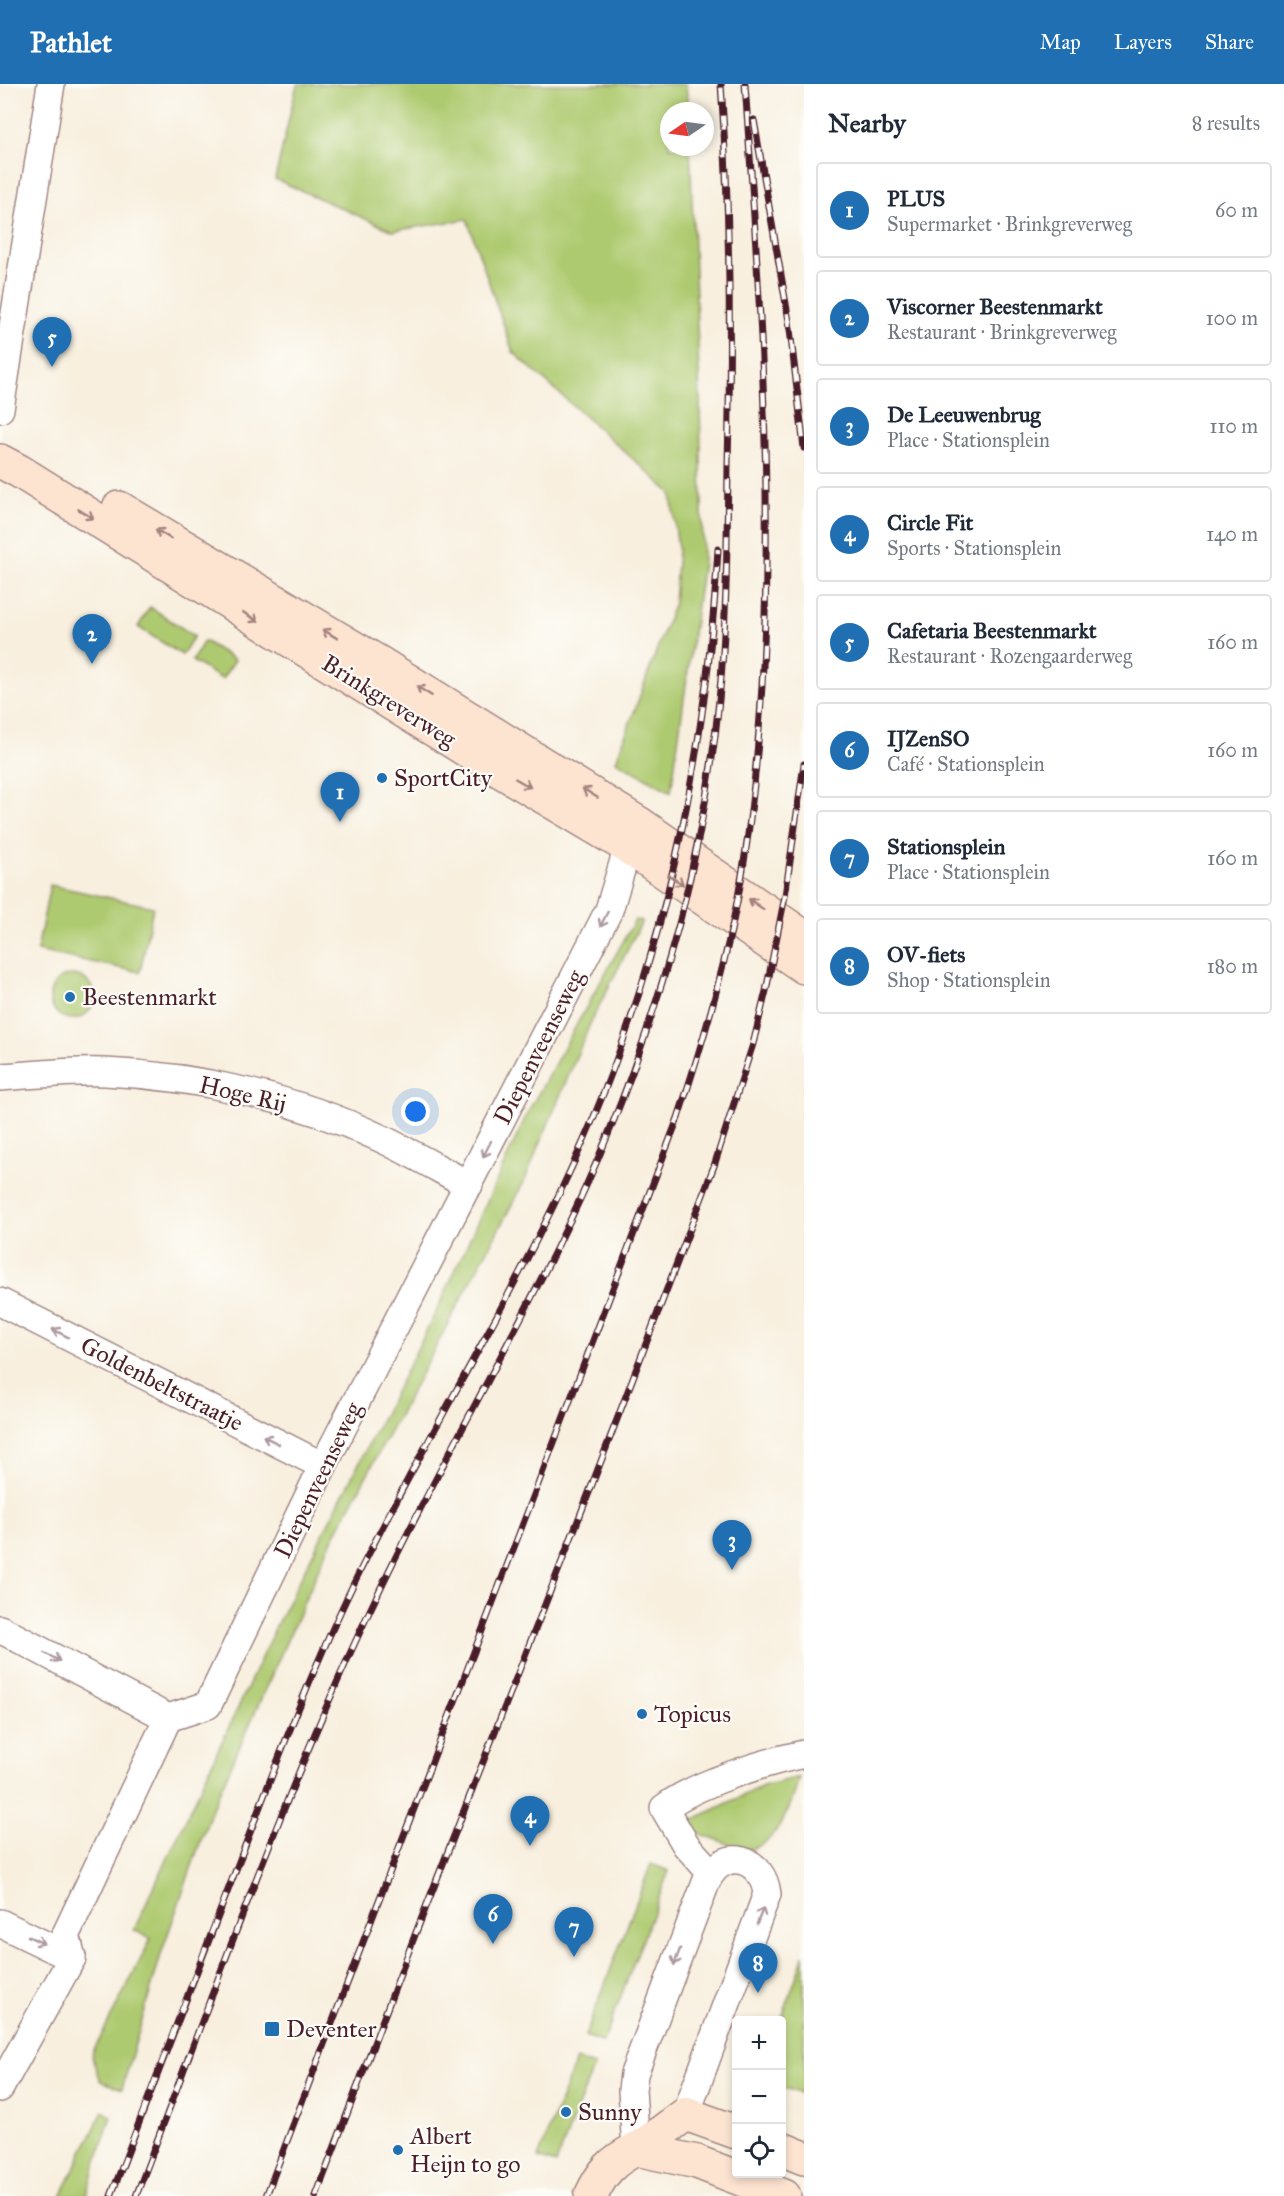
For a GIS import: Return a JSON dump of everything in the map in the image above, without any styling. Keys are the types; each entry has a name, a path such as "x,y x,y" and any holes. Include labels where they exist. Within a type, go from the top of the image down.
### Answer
{"street":[{"path":"0,409 51,84"},
{"name":"Brinkgreverweg","path":"0,440 89,490 381,664 640,824 804,937"},
{"name":"Brinkgreverweg","path":"0,461 804,967"},
{"name":"Diepenveenseweg","path":"168,1718 208,1705 323,1466 609,910 626,856"},
{"name":"Hoge Rij","path":"0,1077 104,1072 205,1083 288,1104 333,1119 380,1138 468,1185"},
{"name":"Goldenbeltstraatje","path":"0,1302 323,1466"},
{"path":"0,1629 168,1718 66,1934 72,1958 0,2088"},
{"path":"711,1873 686,1845 664,1808 719,1781 798,1756"},
{"path":"591,2196 597,2184 620,2156 636,2150 686,2114 767,1894 762,1874 747,1861 727,1861 711,1873 634,2074 632,2090 636,2150"},
{"path":"0,1923 72,1958"},
{"path":"686,2114 732,2131"},
{"path":"636,2150 697,2162 784,2196"},
{"path":"786,2151 804,2158"}],"green space":[{"path":"297,84 686,84 687,102 660,102 660,156 690,156 700,400 703,562 671,792 616,761 674,603 678,549 671,493 513,352 467,219 393,231 275,179"},
{"path":"150,607 194,636 182,655 138,627"},
{"path":"204,641 235,660 222,679 192,661"},
{"path":"50,885 153,907 140,972 37,951"},
{"path":"635,920 642,921 590,1024 524,1182 330,1544 213,1806 162,1951 122,2089 101,2081 91,2056 151,1939 134,1930 277,1624 437,1310 528,1112"},
{"path":"72,975 87,982 94,997 87,1012 72,1019 57,1012 50,997 57,982"},
{"path":"799,1777 783,1820 768,1840 759,1846 749,1849 737,1848 701,1834 686,1823 763,1786"},
{"path":"651,1864 669,1871 603,2043 585,2036"},
{"path":"804,1955 804,2095 786,2088 786,2016 782,2016"},
{"path":"576,2060 594,2066 556,2164 538,2158"},
{"path":"103,2111 111,2116 86,2196 61,2196"}],"railway":[{"path":"136,2196 283,1810 348,1658 404,1540 537,1288 595,1166 642,1045 680,920 693,866 708,783 722,671 725,612 729,322 728,227 721,84"},
{"path":"266,2196 678,1118 707,1026 731,932 743,869 755,772 763,675 766,576 763,378 745,84"},
{"path":"754,120 789,321 804,448"},
{"path":"111,2196 277,1763 321,1655 353,1585 413,1469 538,1238 593,1119 620,1050 643,981 680,839 705,695 718,549"},
{"path":"316,2196 714,1166 753,1044 766,991 785,896 804,764"}],"place":[{"name":"Cafetaria Beestenmarkt","path":"52,367"},
{"name":"Viscorner Beestenmarkt","path":"92,664"},
{"name":"SportCity","path":"382,778"},
{"name":"PLUS","path":"340,822"},
{"name":"Beestenmarkt","path":"70,997"},
{"name":"De Leeuwenbrug","path":"732,1570"},
{"name":"Topicus","path":"642,1714"},
{"name":"Circle Fit","path":"530,1846"},
{"name":"IJZenSO","path":"493,1944"},
{"name":"Stationsplein","path":"574,1957"},
{"name":"OV-fiets","path":"758,1993"},
{"name":"Deventer","path":"272,2029"},
{"name":"Sunny","path":"566,2112"},
{"name":"Albert Heijn to go","path":"398,2150"}]}
